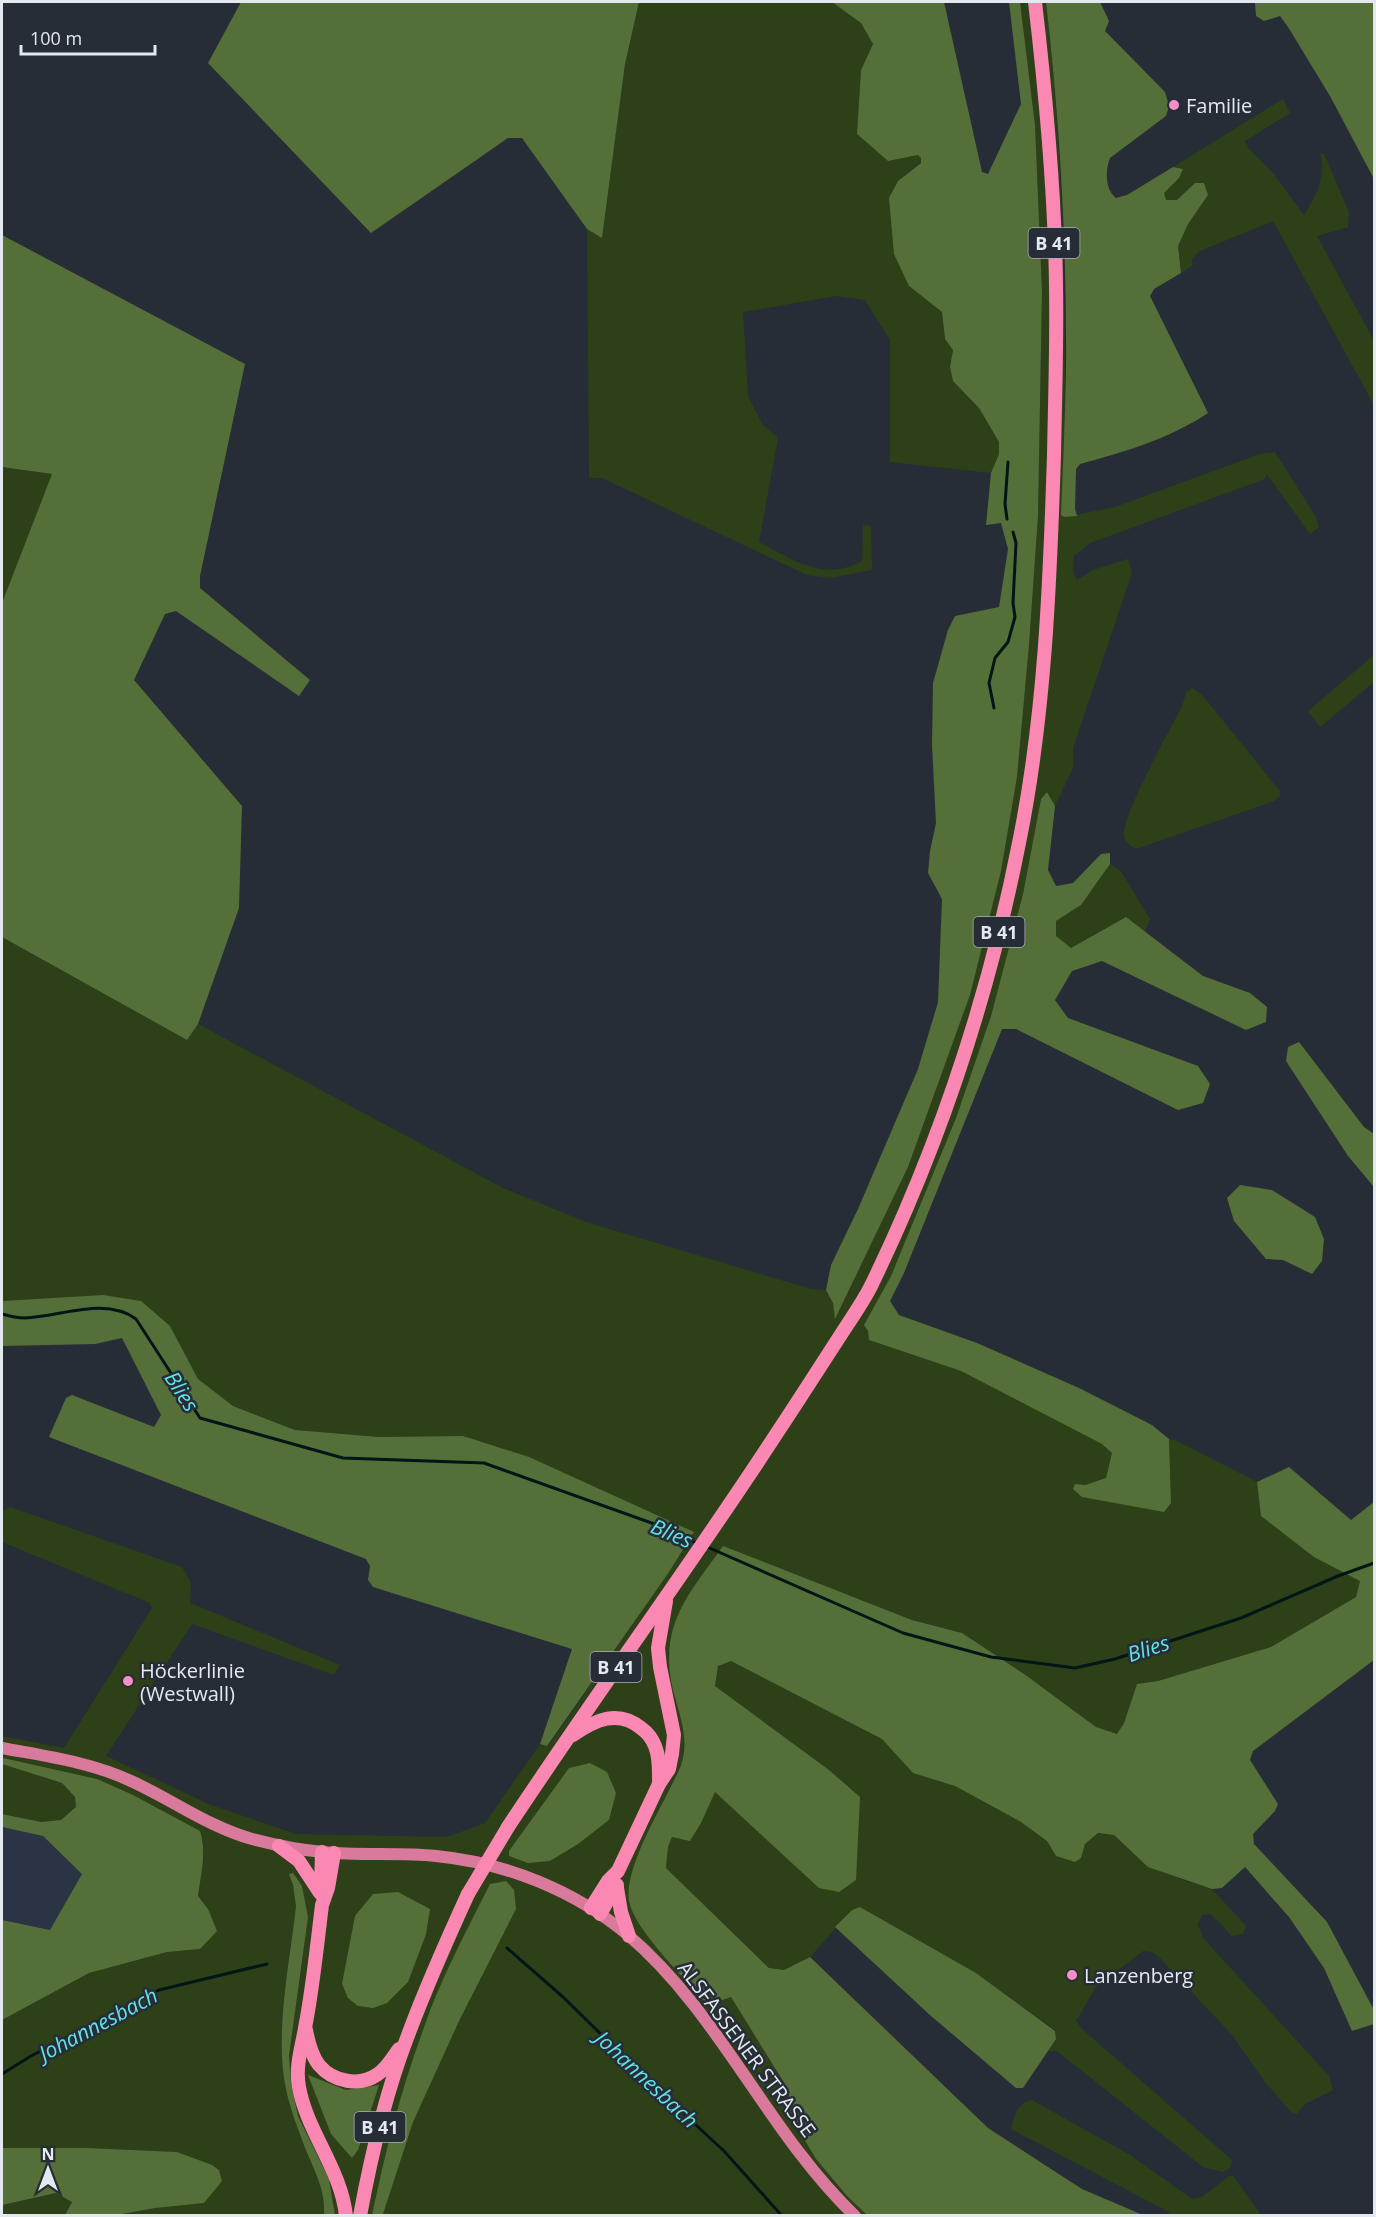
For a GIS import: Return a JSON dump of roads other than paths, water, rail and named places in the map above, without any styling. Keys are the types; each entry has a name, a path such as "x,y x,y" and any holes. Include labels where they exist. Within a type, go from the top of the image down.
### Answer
{"highway":[{"name":"B 41","path":"360,2216 371,2157 406,2040 437,1962 468,1894 508,1827 566,1739 670,1593 869,1291 945,1109 980,1008 1021,834 1037,727 1050,554 1056,282 1050,167 1035,2"},
{"path":"596,1911 608,1881 618,1871 659,1784 669,1768 674,1735 658,1648 670,1593"},
{"path":"566,1739 591,1723 608,1718 623,1718 630,1721 649,1735 656,1747 659,1784"},
{"path":"279,1846 299,1862 321,1899"},
{"path":"328,1853 305,2027 299,2055 298,2084 303,2106 339,2184 346,2216"},
{"path":"618,1871 617,1888 621,1912 629,1936"},
{"path":"596,1911 617,1888"},
{"path":"305,2027 318,2064 326,2072 347,2081 358,2082 379,2073 406,2040"}],"main road":[{"name":"ALSFASSENER STRASSE","path":"2,1748 90,1766 129,1780 222,1828 248,1838 279,1846 328,1853 435,1856 489,1864 540,1881 596,1911 629,1936 661,1967 732,2056 807,2162 855,2216"}],"waterway":[{"path":"1007,519 1005,504 1008,462"},
{"path":"994,708 989,683 995,658 1008,642 1015,617 1013,603 1016,543 1013,532"},
{"name":"Blies","path":"2,1314 25,1318 96,1308 124,1312 136,1319 200,1418 343,1458 484,1463 657,1525 699,1544"},
{"name":"Blies","path":"705,1546 903,1633 991,1657 1075,1668 1115,1659 1241,1618 1374,1563"},
{"name":"Johannesbach","path":"507,1948 563,1997 724,2151 782,2216"},
{"name":"Johannesbach","path":"2,2074 31,2056 159,1990 267,1964"}],"place":[{"name":"Familie","path":"1174,105"},
{"name":"Höckerlinie (Westwall)","path":"128,1681"},
{"name":"Lanzenberg","path":"1072,1975"}]}
